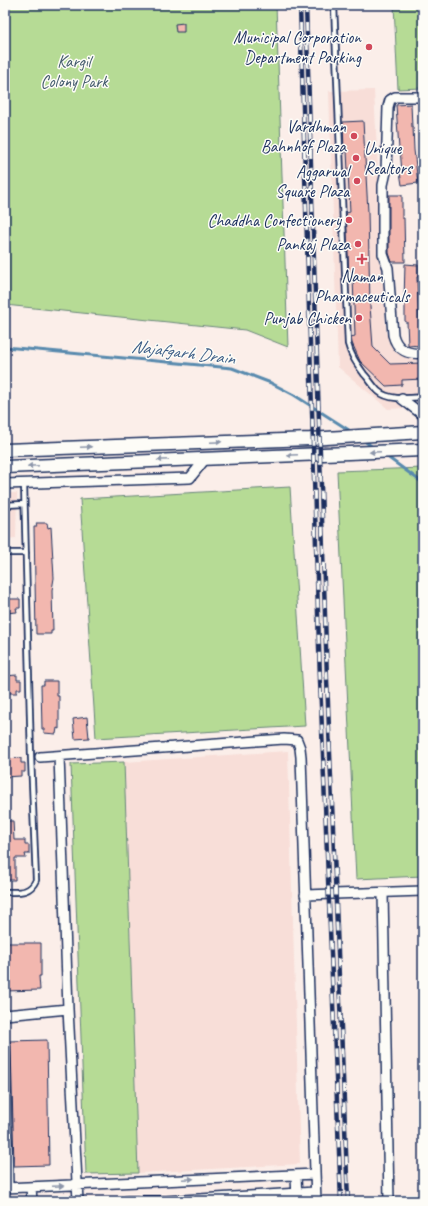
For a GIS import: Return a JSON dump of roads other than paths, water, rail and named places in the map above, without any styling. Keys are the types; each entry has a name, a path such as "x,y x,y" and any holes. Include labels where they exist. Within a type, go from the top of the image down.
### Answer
{"street":[{"path":"423,97 395,97 390,100 388,107 386,172 383,185 383,254 388,273 393,335 395,343 399,348 416,354 423,353"},
{"path":"402,399 423,415"},
{"path":"5,450 310,439 423,432"},
{"path":"5,467 419,450"},
{"path":"5,484 190,478 206,458"},
{"path":"36,757 284,739 297,740 300,748 315,1197 127,1201"},
{"path":"59,756 68,1010 78,1201"},
{"path":"305,895 423,891"},
{"path":"383,893 389,1201"},
{"path":"5,1015 68,1010"},
{"path":"5,1044 6,1188 77,1186 192,1179 315,1174"},
{"path":"296,1175 296,1197"},
{"path":"31,1187 32,1201"}],"lane":[{"path":"334,5 348,344 354,360 378,392 402,399 423,397"},
{"path":"5,892 23,892 34,885 36,880 36,757 24,483"},
{"path":"5,505 24,504"},
{"path":"5,553 26,553"}],"waterway":[{"name":"Najafgarh Drain","path":"5,347 232,368 271,383 294,395 352,432"},
{"name":"Najafgarh Drain","path":"363,440 374,448"},
{"name":"Najafgarh Drain","path":"386,456 423,483"}],"railway":[{"path":"300,5 320,680 341,1201"},
{"path":"306,5 327,679 348,1201"}],"place":[{"name":"Municipal Corporation Department Parking","path":"369,47"},
{"name":"Vardhman Bahnhof Plaza","path":"354,136"},
{"name":"Unique Realtors","path":"356,158"},
{"name":"Aggarwal Square Plaza","path":"357,181"},
{"name":"Chaddha Confectionery","path":"349,220"},
{"name":"Pankaj Plaza","path":"358,244"},
{"name":"Naman Pharmaceuticals","path":"362,259"},
{"name":"Punjab Chicken","path":"359,318"}],"park label":[{"name":"Kargil Colony Park","path":"74,71"}]}
